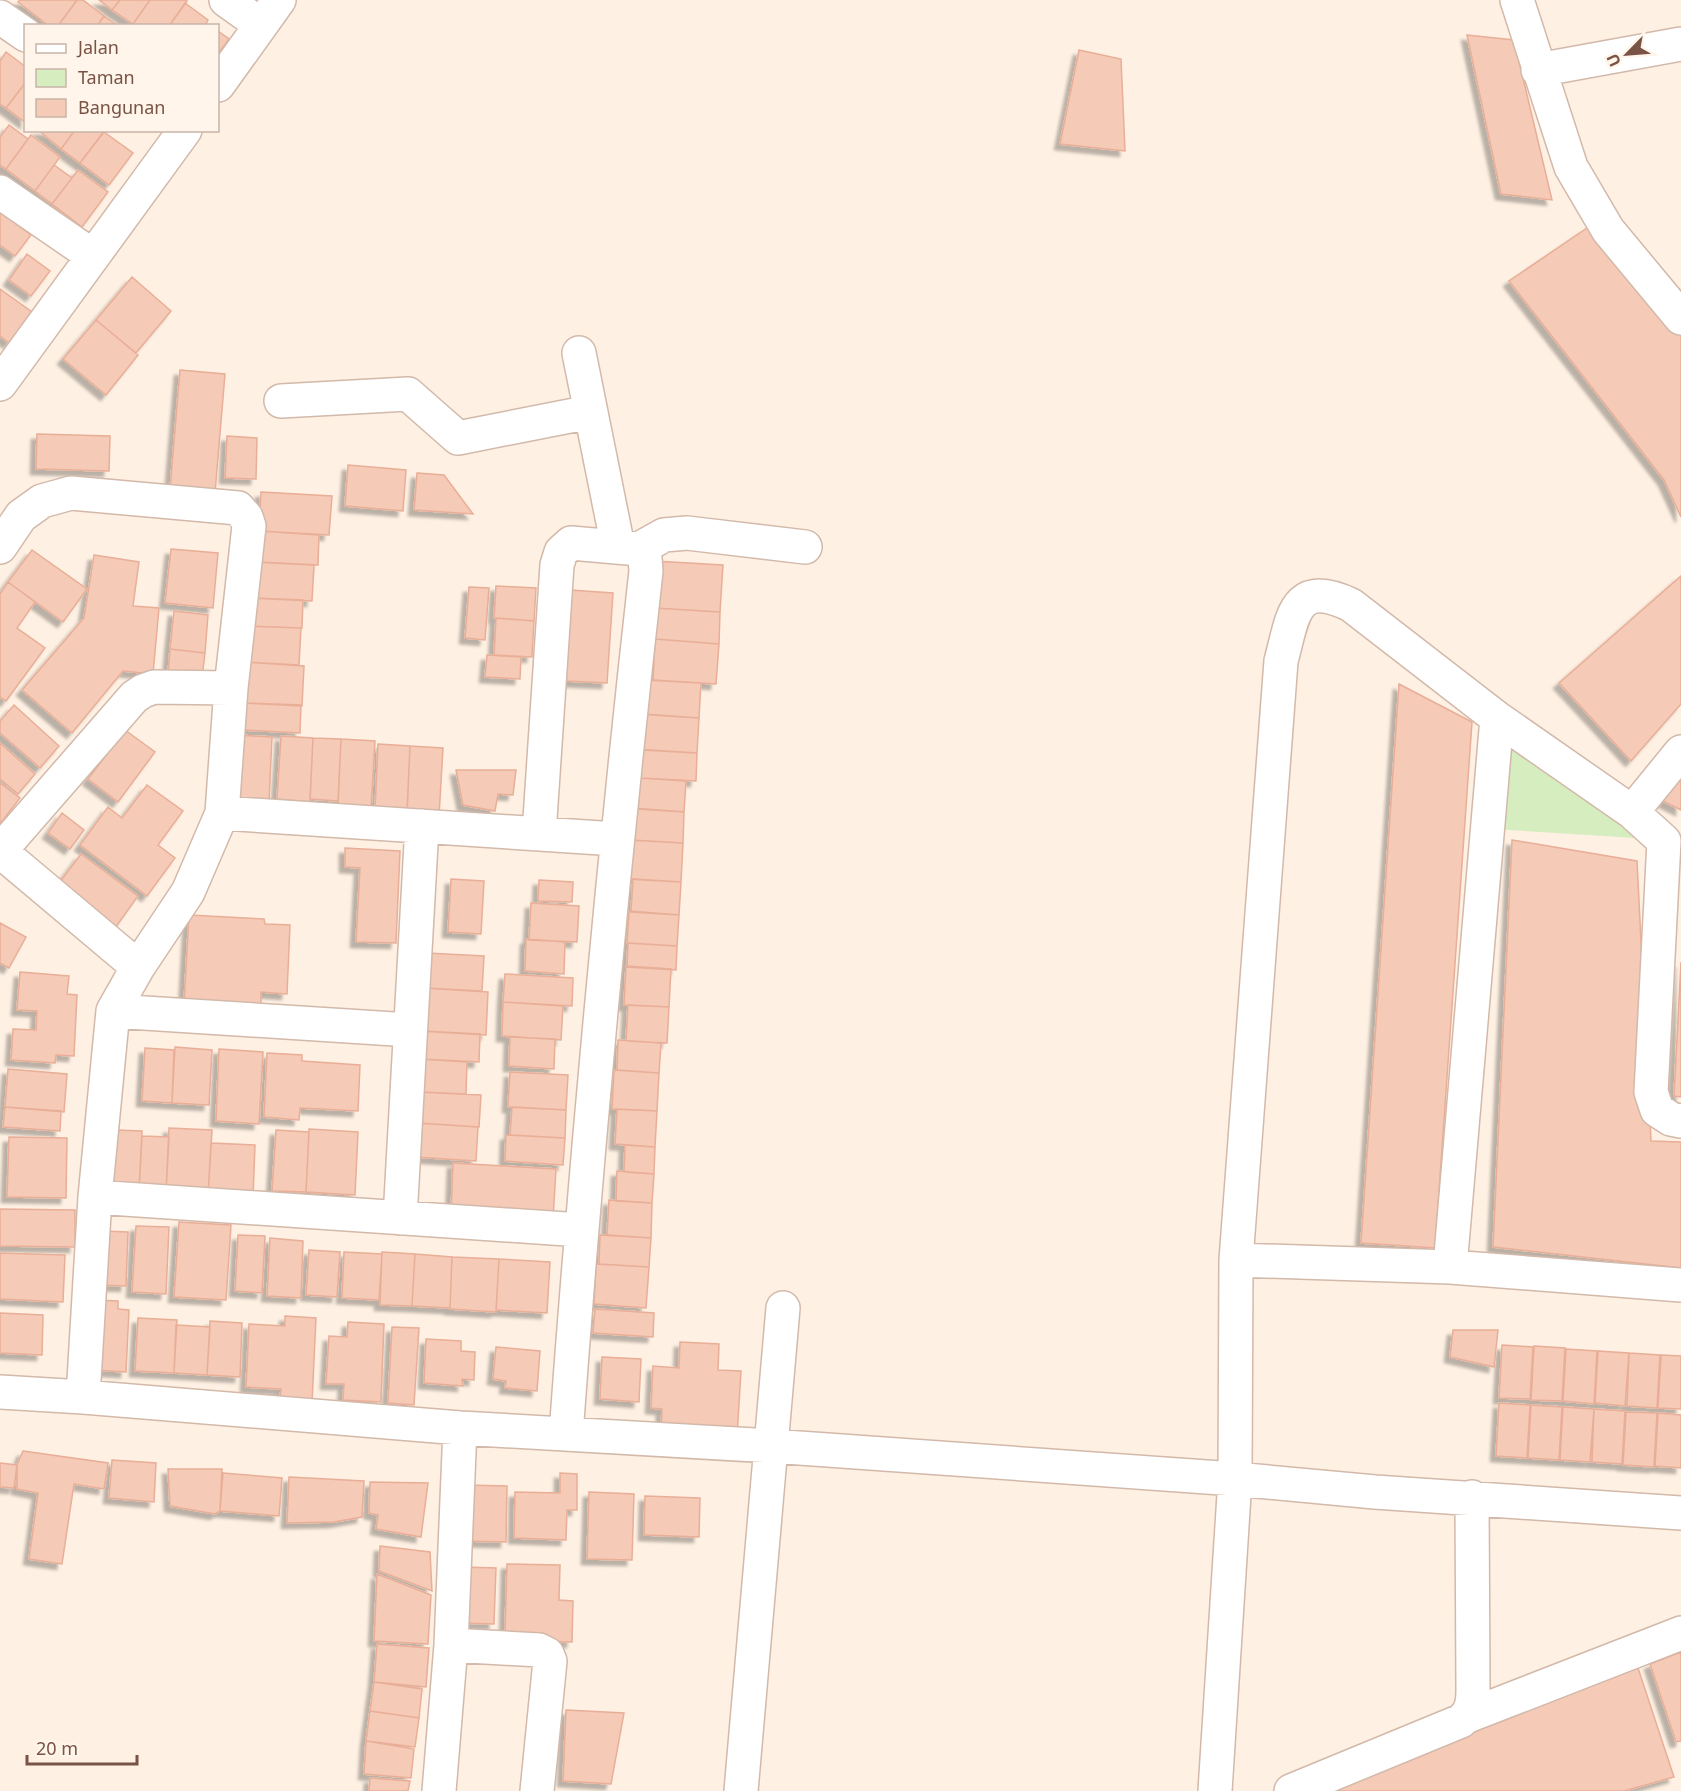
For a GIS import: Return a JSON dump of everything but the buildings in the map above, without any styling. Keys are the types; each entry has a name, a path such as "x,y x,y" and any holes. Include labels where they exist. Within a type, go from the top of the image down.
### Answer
{"street":[{"path":"219,84 270,13 226,0"},
{"path":"1517,0 1571,167 1608,230 1681,318"},
{"path":"0,17 24,34"},
{"path":"1538,70 1681,44"},
{"path":"2,377 93,256 175,134"},
{"path":"0,192 93,256"},
{"path":"566,1434 581,1230 616,839 646,570 645,558 628,548 590,412 579,353"},
{"path":"281,401 408,394 458,438 590,412"},
{"path":"0,547 21,516 42,501 71,493 238,508 246,517 249,526 231,688 222,813 188,892 138,967 113,1011 95,1197 83,1397"},
{"path":"539,834 557,565 561,552 571,543 628,548 664,536 687,533 805,547"},
{"path":"1215,1791 1235,1479 1236,1260 1281,661 1295,609 1302,601 1320,596 1334,597 1350,605 1497,718 1632,812 1672,844 1651,1092 1657,1110 1671,1119 1681,1121"},
{"path":"138,967 0,851 134,697 153,687 231,688"},
{"path":"1450,1267 1497,718"},
{"path":"1632,812 1681,752"},
{"path":"222,813 616,839"},
{"path":"400,1218 422,826"},
{"path":"113,1011 410,1030"},
{"path":"95,1197 581,1230"},
{"path":"1236,1260 1450,1267 1681,1285"},
{"path":"741,1791 783,1308"},
{"path":"0,1392 460,1428 771,1446 1681,1513"},
{"path":"439,1791 451,1645 460,1428"},
{"path":"1468,1716 1473,1701 1472,1497"},
{"path":"1291,1791 1461,1721 1468,1716 1681,1633"},
{"path":"451,1645 539,1650 547,1654 550,1661 537,1791"}],"green space":[{"path":"1503,729 1651,839 1493,829"}]}
